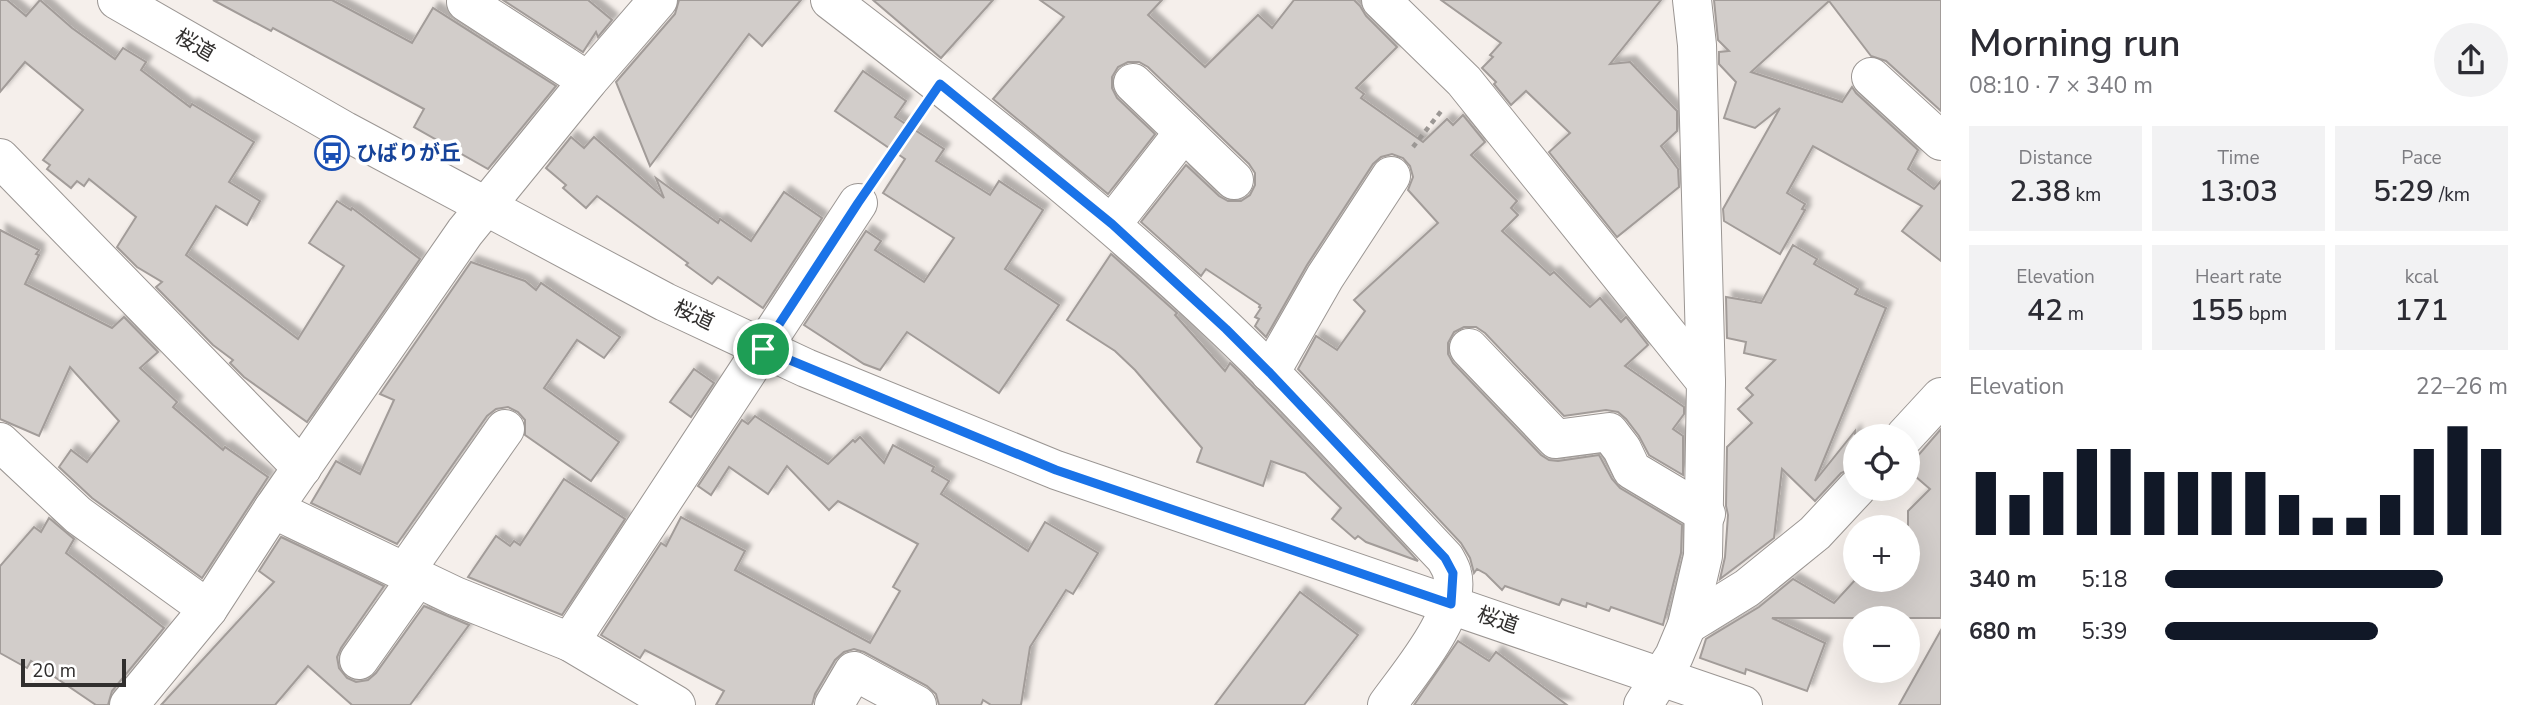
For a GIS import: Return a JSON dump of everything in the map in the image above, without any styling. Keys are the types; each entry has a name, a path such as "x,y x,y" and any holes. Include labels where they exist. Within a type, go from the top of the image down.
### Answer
{"street":[{"name":"桜道","path":"117,0 345,131 665,302 763,349 1056,470 1451,604 1652,691 1743,705"},
{"path":"830,0 940,84 1112,224 1270,373 1445,558 1453,573 1451,604 1437,635 1387,705"},
{"path":"1381,0 1464,81 1706,382"},
{"path":"1652,691 1674,656 1687,625 1703,556 1706,514 1706,382 1697,45 1692,0"},
{"path":"466,2 588,81"},
{"path":"129,705 208,609 273,509 464,232 649,3"},
{"path":"1871,77 1941,141"},
{"path":"1133,83 1234,180"},
{"path":"1112,224 1184,132"},
{"path":"0,158 302,468"},
{"path":"1270,373 1325,277 1391,176"},
{"path":"570,642 858,203"},
{"path":"1469,348 1556,439 1609,432 1622,449 1632,470 1706,514"},
{"path":"1916,424 1941,397"},
{"path":"359,660 505,429"},
{"path":"0,442 78,514 208,609"},
{"path":"1687,625 1747,588 1815,533 1845,501"},
{"path":"273,509 410,576 570,642 676,705"},
{"path":"834,705 854,671 917,705"}],"path":[{"path":"1391,176 1464,81"},
{"path":"858,203 940,84"}],"building":[{"path":"0,0 7,0 26,16 40,0 72,28 115,59 123,48 146,62 141,70 190,107 192,104 254,142 229,182 260,201 247,225 216,206 186,255 298,339 344,266 309,243 337,201 351,210 352,208 420,259 307,422 244,377 230,363 233,360 213,345 156,287 162,282 137,267 117,247 136,217 89,179 84,186 77,181 71,188 47,169 50,165 43,160 83,110 25,62 0,92"},
{"path":"213,0 332,0 412,43 433,8 556,86 488,169 414,127 424,109 273,28 271,31"},
{"path":"503,0 588,0 612,20 598,37 596,32 583,52"},
{"path":"679,0 801,0 762,46 749,34 650,166 616,82 675,14"},
{"path":"873,0 993,0 941,58"},
{"path":"1040,0 1162,0 1148,15 1205,67 1258,15 1272,28 1294,0 1354,0 1360,6 1366,16 1397,47 1356,88 1364,94 1361,98 1423,142 1447,119 1453,125 1463,115 1485,142 1471,155 1517,201 1511,208 1518,215 1502,231 1550,275 1554,272 1590,307 1600,298 1621,322 1626,317 1648,345 1625,366 1684,407 1684,414 1673,429 1683,436 1683,475 1649,455 1639,436 1618,412 1606,410 1564,416 1485,333 1476,327 1464,327 1454,332 1448,343 1448,354 1453,363 1541,455 1558,461 1599,455 1620,488 1682,525 1681,553 1663,625 1611,607 1609,611 1587,603 1586,607 1562,599 1559,605 1505,586 1502,590 1486,574 1477,569 1474,573 1470,558 1461,543 1298,369 1316,336 1337,350 1365,311 1354,300 1438,223 1408,190 1413,177 1410,166 1403,158 1392,154 1381,157 1373,164 1307,265 1266,337 1255,326 1259,319 1255,317 1260,305 1206,269 1201,276 1141,222 1186,165 1228,201 1241,201 1250,195 1255,185 1255,173 1249,164 1148,67 1139,62 1128,62 1118,67 1112,77 1112,88 1117,98 1155,134 1108,194 993,99 1064,17"},
{"path":"1441,0 1661,0 1610,64 1630,62 1677,111 1677,131 1661,146 1678,169 1679,187 1617,237 1549,152 1570,133 1526,91 1511,105 1494,84 1496,82 1482,68 1493,57 1490,55 1501,43"},
{"path":"1714,0 1941,0 1941,111 1886,61 1871,56 1829,1 1751,72 1842,102 1852,87 1918,150 1908,169 1934,189 1941,181 1941,261 1902,231 1922,206 1813,146 1787,193 1805,204 1802,209 1805,210 1780,254 1724,221 1723,209 1780,108 1755,128 1724,118 1736,82 1719,64 1719,52 1729,51 1718,40"},
{"path":"863,71 906,101 895,117 944,149 936,161 990,195 999,181 1043,210 1005,269 1059,305 999,393 907,332 880,370 864,364 804,325 866,231 881,241 875,250 924,282 954,238 883,193 905,159 835,111"},
{"path":"571,137 584,148 594,137 664,198 656,178 718,223 720,219 751,241 784,192 822,218 763,308 718,277 712,284 597,196 586,208 563,188 566,185 546,168"},
{"path":"0,230 39,250 25,284 112,328 124,317 158,352 140,368 177,402 173,407 223,450 225,447 268,477 202,578 92,498 59,467 71,450 87,462 119,421 70,367 39,436 0,419"},
{"path":"1793,245 1817,259 1814,264 1858,289 1855,294 1886,308 1815,481 1843,446 1843,472 1815,501 1782,469 1774,538 1720,579 1725,557 1728,515 1727,447 1752,423 1738,409 1753,395 1746,388 1775,360 1744,353 1746,342 1727,338 1726,297 1761,303"},
{"path":"1111,254 1177,313 1175,315 1225,371 1230,363 1418,561 1366,542 1358,536 1355,539 1332,519 1341,508 1305,473 1271,461 1263,486 1197,462 1202,448 1135,370 1115,351 1067,320"},
{"path":"471,262 525,281 536,290 541,283 620,337 604,358 577,340 544,388 619,442 591,481 525,435 525,420 518,412 508,407 496,409 487,416 397,544 311,503 336,461 360,474 394,400 380,394"},
{"path":"694,369 714,383 691,417 670,402"},
{"path":"755,416 828,464 853,440 855,442 860,437 884,463 893,445 934,467 932,471 949,481 941,494 1028,551 1045,522 1098,553 1073,594 1066,590 1030,647 1021,705 991,705 983,700 981,705 939,705 936,694 927,686 854,649 844,652 835,660 815,694 812,705 716,705 724,691 645,650 640,658 601,635 661,543 666,546 681,517 745,551 735,570 870,643 900,591 893,587 918,544 838,501 829,510 787,466 768,494 729,467 711,495 698,486 742,420 748,424"},
{"path":"1941,429 1941,618 1920,618 1920,606 1843,606 1843,618 1772,618 1825,643 1807,691 1746,669 1745,674 1700,658 1706,639 1759,607 1793,579 1834,603 1844,592 1920,592 1920,515 1908,515 1908,511 1930,489 1920,480 1920,453"},
{"path":"564,479 625,519 562,615 468,577 496,536 510,546 514,541 520,545"},
{"path":"49,518 74,539 66,553 164,628 112,691 108,705 96,705 31,661 27,668 0,653 0,566 34,527 41,532"},
{"path":"281,537 384,586 337,657 339,668 347,678 356,682 368,680 376,673 424,606 469,625 410,705 352,705 308,666 275,705 161,705 274,582 259,571"},
{"path":"1300,592 1358,635 1304,705 1215,705"},
{"path":"1941,630 1941,705 1899,705 1911,683 1920,683 1920,668"},
{"path":"1458,641 1489,661 1496,652 1567,705 1414,705"}],"place":[{"name":"ひばりが丘","path":"332,153"}],"route":[{"path":"940,84 1112,224 1270,373 1445,558 1453,573 1451,604 1056,470 763,349 940,84"}]}
